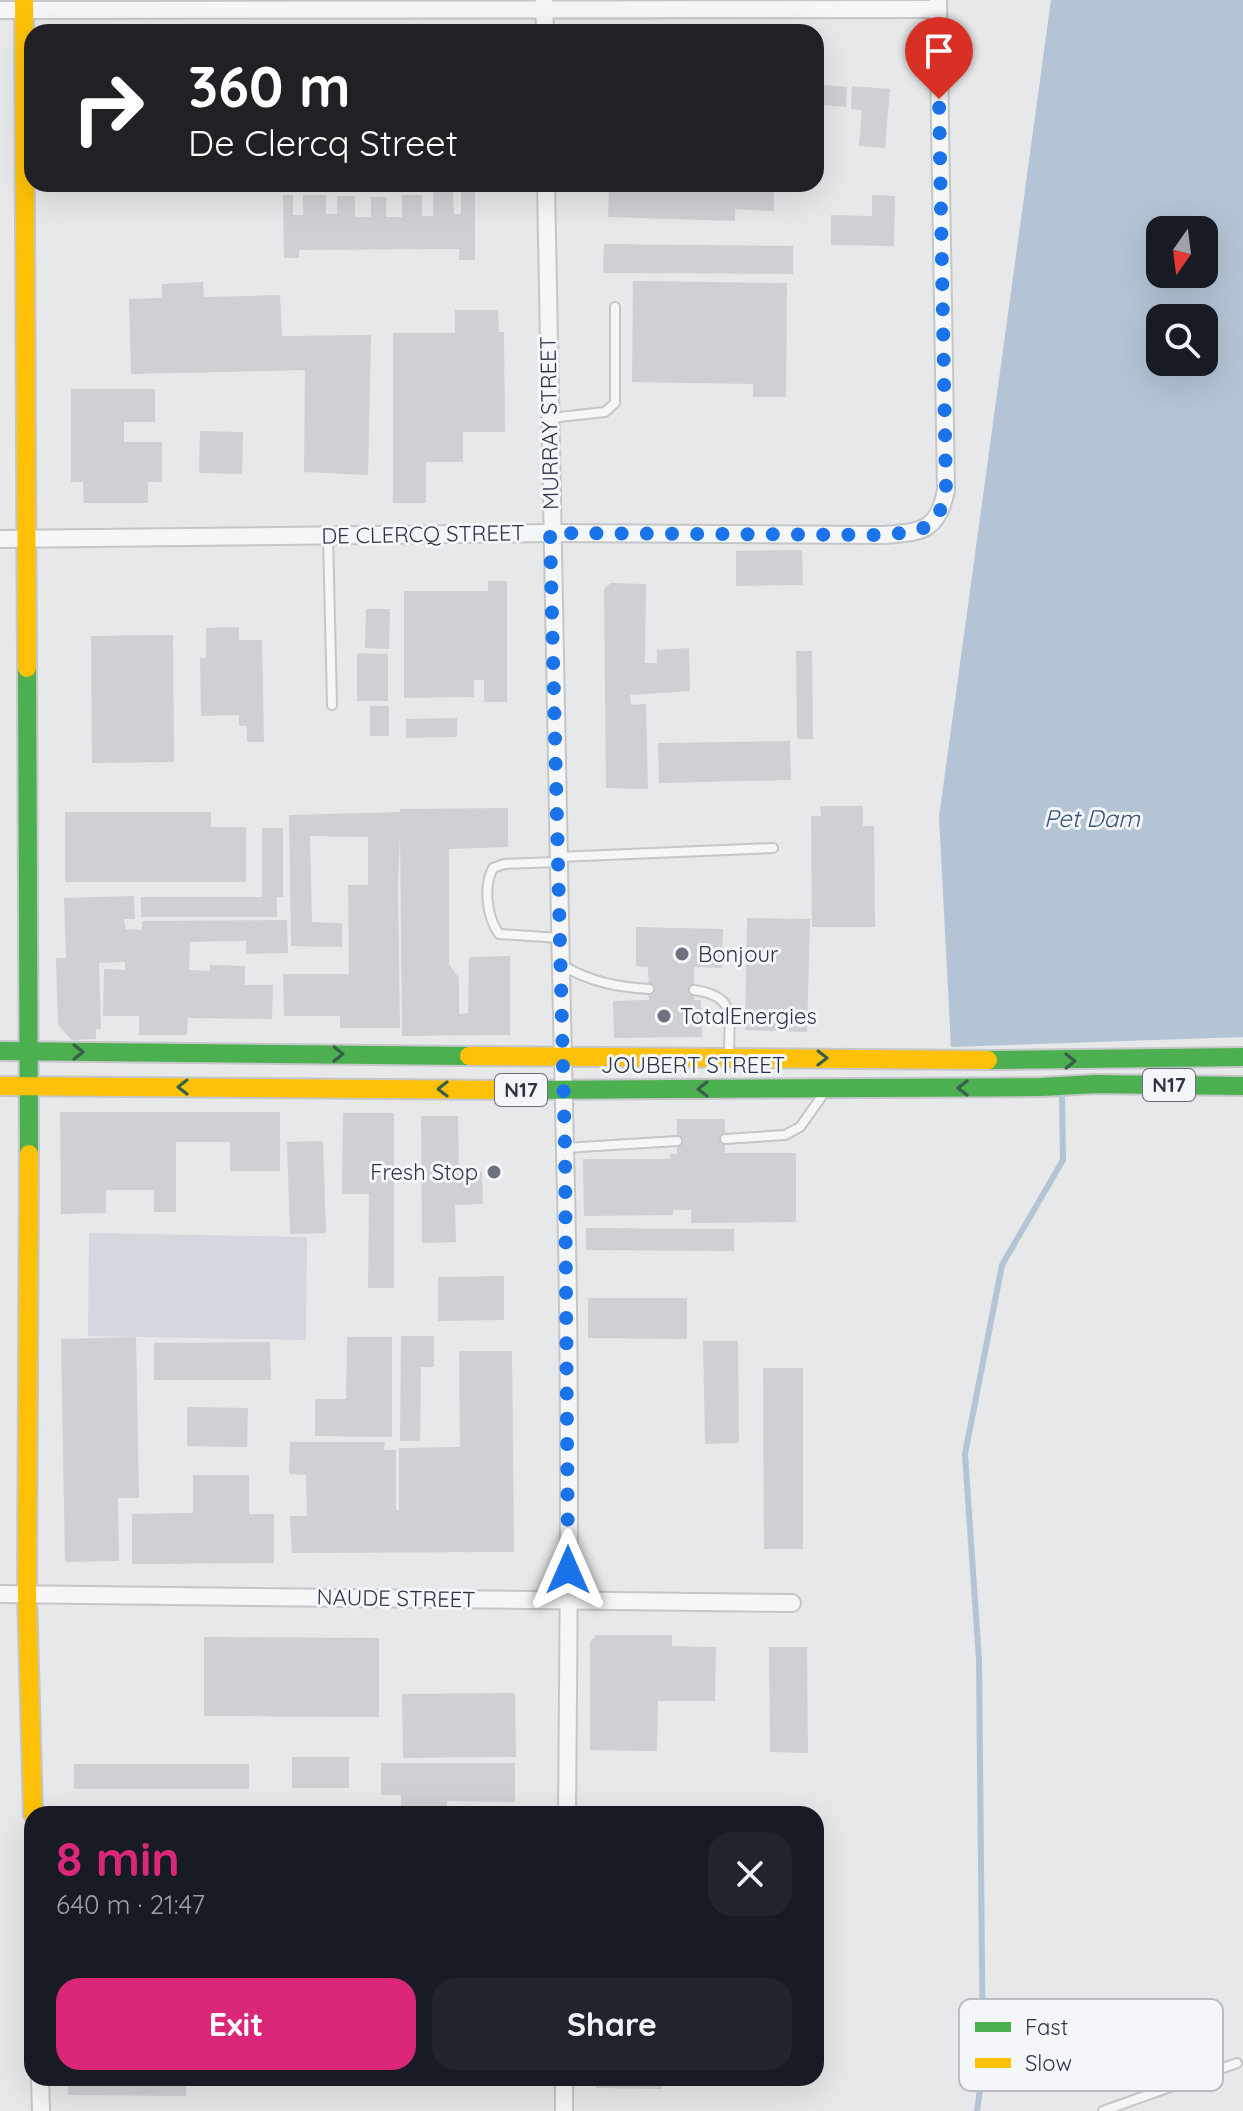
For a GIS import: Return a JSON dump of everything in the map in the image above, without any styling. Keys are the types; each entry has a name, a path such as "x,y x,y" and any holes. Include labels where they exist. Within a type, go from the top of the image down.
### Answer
{"main road":[{"path":"25,192 29,1086 27,1594 33,1806"},
{"name":"JOUBERT STREET","path":"0,1051 1040,1061 1243,1057"},
{"name":"JOUBERT STREET","path":"0,1086 563,1090 1096,1084 1243,1086"}],"street":[{"path":"544,4 545,24"},
{"path":"0,10 24,5 938,4"},
{"name":"DE CLERCQ STREET","path":"0,539 550,533 883,535 919,531 938,517 946,490 938,4"},
{"name":"MURRAY STREET","path":"546,192 550,533 565,1148 567,1806"},
{"name":"NAUDE STREET","path":"0,1594 792,1603"},
{"path":"40,2086 41,2111"},
{"path":"564,2086 564,2111"}],"lane":[{"path":"549,418 612,409 616,397 615,307"},
{"path":"328,535 332,705"},
{"path":"560,938 499,934 491,923 488,891 488,877 493,868 504,864 558,859 773,848"},
{"path":"561,964 595,981 620,988 649,989"},
{"path":"694,990 712,992 729,1007 729,1057"},
{"path":"725,1139 785,1135 800,1127 827,1088"},
{"path":"565,1148 677,1141"},
{"path":"1223,2068 1237,2063"},
{"path":"1103,2111 1159,2091"}],"shaded area":[{"path":"89,1233 307,1237 306,1340 88,1336"}],"water":[{"name":"Pet Dam","path":"1051,0 1243,0 1243,1037 951,1047 939,817"}],"building":[{"path":"824,85 847,87 846,107 824,105"},
{"path":"852,86 890,89 885,148 859,146 862,110 851,109"},
{"path":"433,192 453,192 454,214 461,214 461,192 475,192 475,260 459,260 459,249 299,250 299,258 284,258 283,195 293,195 293,215 303,215 303,195 326,195 326,214 337,214 337,196 355,196 355,217 371,217 371,197 386,197 386,217 402,217 402,195 422,195 422,216 433,216"},
{"path":"609,192 774,192 774,211 735,209 735,221 608,217"},
{"path":"872,195 895,196 894,246 831,245 831,215 872,216"},
{"path":"604,244 793,246 793,274 603,273"},
{"path":"633,281 787,283 786,397 753,397 753,384 632,382"},
{"path":"203,282 204,297 280,295 282,336 371,335 368,475 304,472 305,370 131,374 129,299 162,298 162,284"},
{"path":"455,310 498,310 499,332 504,332 505,432 463,432 463,462 426,462 426,503 393,503 393,333 455,333"},
{"path":"71,389 155,389 155,422 124,422 124,442 162,442 162,482 148,482 148,503 84,503 83,482 71,482"},
{"path":"200,431 243,432 242,474 199,473"},
{"path":"802,550 803,585 736,586 736,551"},
{"path":"488,581 507,581 507,702 484,702 484,680 474,680 474,697 404,698 404,591 488,591"},
{"path":"611,583 646,584 645,663 657,663 657,650 689,648 690,691 630,695 631,705 646,704 648,789 606,788 604,589"},
{"path":"366,609 390,609 389,649 365,648"},
{"path":"239,627 239,640 262,640 264,742 247,742 247,726 239,726 239,715 201,716 200,658 206,658 206,628"},
{"path":"173,635 174,762 92,763 91,636"},
{"path":"796,651 812,651 813,739 797,739"},
{"path":"357,653 388,654 388,701 357,701"},
{"path":"370,706 389,706 389,736 370,736"},
{"path":"457,718 457,737 406,738 406,719"},
{"path":"790,741 791,780 659,783 658,743"},
{"path":"820,806 863,806 863,826 874,826 875,927 812,927 811,816 821,816"},
{"path":"508,808 508,847 449,849 449,964 459,978 459,1014 468,1013 469,957 510,956 510,1035 402,1036 400,836 400,1028 340,1028 340,1016 284,1016 283,974 349,974 348,885 368,885 368,837 310,836 312,922 342,923 342,947 291,946 289,815 400,812 400,809"},
{"path":"65,812 211,812 211,827 246,827 246,882 65,882"},
{"path":"262,828 283,828 283,897 277,897 277,917 141,917 141,897 262,897"},
{"path":"134,896 135,919 124,919 126,929 142,930 142,921 287,920 288,953 246,954 246,941 190,942 189,970 210,971 210,965 245,966 245,985 273,985 272,1019 188,1018 187,1035 139,1035 139,1016 103,1016 104,969 125,970 125,962 99,963 101,1029 96,1029 96,1039 72,1040 58,1025 56,958 66,958 64,898"},
{"path":"747,918 810,919 807,1032 745,1030"},
{"path":"636,927 723,929 722,968 694,967 694,1000 701,1000 702,1037 614,1038 613,1001 649,1000 648,967 636,966"},
{"path":"60,1112 280,1112 280,1171 230,1171 230,1142 176,1142 176,1212 154,1212 154,1190 106,1190 106,1213 61,1214"},
{"path":"343,1113 394,1113 394,1288 368,1288 369,1194 342,1194"},
{"path":"421,1116 458,1116 459,1172 482,1172 483,1204 455,1205 456,1242 422,1243"},
{"path":"677,1119 725,1119 725,1153 796,1153 796,1222 691,1223 691,1210 673,1210 673,1215 584,1216 583,1159 671,1159 669,1154 677,1154"},
{"path":"323,1141 326,1233 290,1234 287,1142"},
{"path":"586,1228 734,1229 734,1251 586,1250"},
{"path":"504,1276 504,1320 438,1321 438,1277"},
{"path":"588,1298 687,1298 687,1339 588,1338"},
{"path":"401,1336 434,1336 434,1367 421,1367 420,1441 400,1441"},
{"path":"136,1337 139,1498 118,1498 119,1561 65,1562 61,1339"},
{"path":"347,1337 392,1337 392,1437 315,1436 315,1399 346,1399"},
{"path":"703,1341 738,1341 739,1443 705,1444"},
{"path":"270,1342 271,1380 154,1380 154,1343"},
{"path":"459,1351 512,1351 514,1552 292,1553 290,1516 307,1516 306,1475 289,1474 290,1442 385,1442 384,1450 396,1450 396,1510 399,1510 399,1448 460,1447"},
{"path":"763,1368 803,1368 803,1549 764,1549"},
{"path":"187,1407 248,1408 247,1447 187,1446"},
{"path":"193,1475 249,1475 249,1514 274,1514 274,1563 132,1564 132,1514 193,1513"},
{"path":"596,1635 672,1635 672,1646 716,1647 715,1701 658,1701 657,1751 590,1750 590,1642"},
{"path":"204,1637 379,1638 379,1717 204,1716"},
{"path":"769,1647 807,1647 808,1753 770,1752"},
{"path":"515,1693 516,1757 403,1758 402,1694"},
{"path":"292,1757 349,1757 349,1788 292,1788"},
{"path":"381,1763 515,1763 515,1802 447,1801 447,1806 401,1806 401,1795 381,1795"},
{"path":"74,1764 249,1764 249,1789 74,1789"},
{"path":"68,2086 186,2086 186,2096 68,2095"},
{"path":"596,2086 662,2086 662,2089"}],"waterway":[{"path":"982,1999 979,1660 965,1454 1002,1265 1063,1160 1062,1095"},
{"path":"977,2111 980,2091"}],"traffic: fast":[{"path":"27,668 29,1154"},
{"path":"0,1051 469,1056"},
{"path":"988,1060 1243,1057"},
{"path":"511,1090 1041,1087 1096,1084 1243,1086"}],"traffic: slow":[{"path":"24,0 24,24"},
{"path":"25,192 27,668"},
{"path":"469,1056 988,1060"},
{"path":"0,1086 511,1090"},
{"path":"29,1154 27,1594 33,1806"}],"place":[{"name":"Bonjour","path":"682,954"},
{"name":"TotalEnergies","path":"664,1016"},
{"name":"Fresh Stop","path":"494,1172"}],"route":[{"path":"568,1570 565,1148 550,533 883,535 919,531 933,523 941,511 946,490 939,99"}]}
